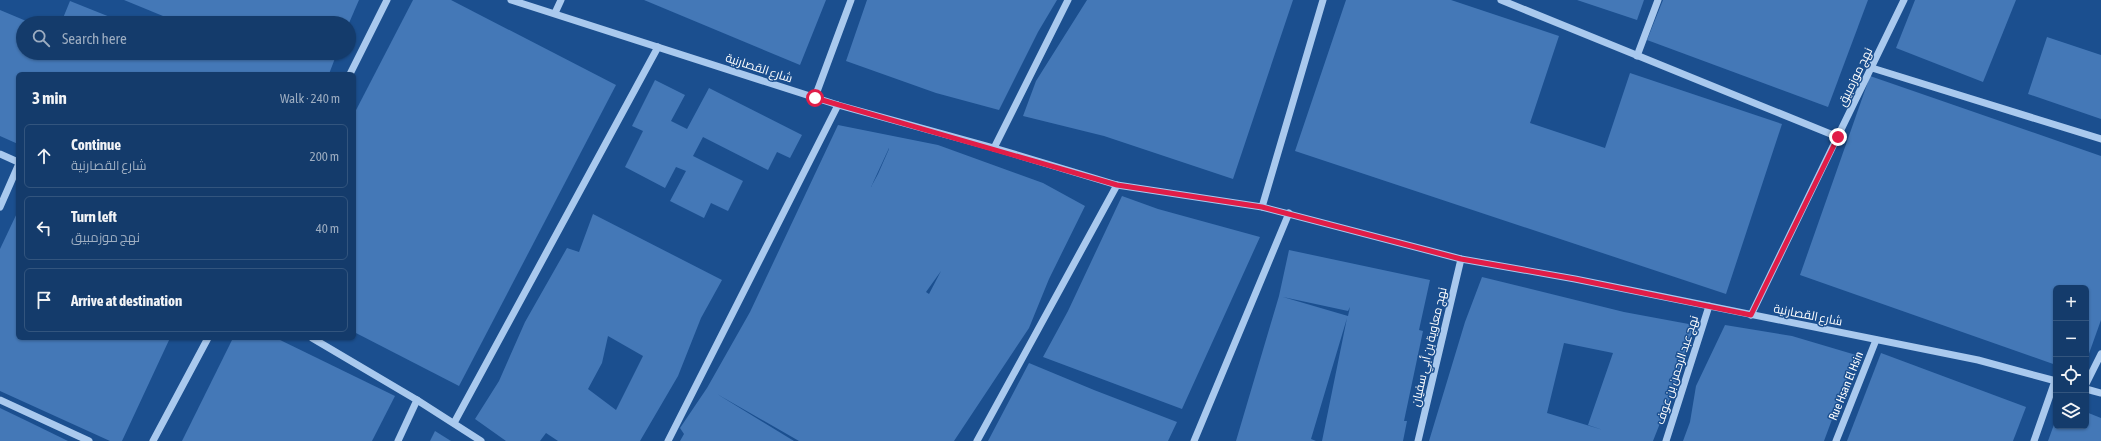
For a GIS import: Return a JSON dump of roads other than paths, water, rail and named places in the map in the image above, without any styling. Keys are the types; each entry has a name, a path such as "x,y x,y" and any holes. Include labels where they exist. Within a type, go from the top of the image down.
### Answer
{"street":[{"path":"351,72 387,0"},
{"name":"شارع القصارنية","path":"511,0 815,98 994,148 1117,185 1262,207 1461,259 1575,279 1978,360 2053,380"},
{"path":"555,13 561,0"},
{"path":"815,98 851,0"},
{"path":"994,148 1068,0"},
{"path":"1262,207 1323,0"},
{"path":"1501,0 1838,137"},
{"path":"1637,56 1658,0"},
{"name":"نهج موزمبيق","path":"1751,315 1904,0"},
{"path":"454,423 658,47"},
{"path":"1872,68 2101,139"},
{"path":"668,441 838,105"},
{"path":"0,154 16,161"},
{"path":"0,206 16,170"},
{"path":"977,441 1117,185"},
{"path":"1194,441 1289,213"},
{"name":"نهج معاوية بن أبي سفيان","path":"1418,441 1461,259"},
{"name":"نهج عبد الرحمن بن عوف","path":"1666,441 1709,306"},
{"path":"153,441 207,340"},
{"path":"315,340 417,400 481,441"},
{"name":"Rue Hsan El Hsin","path":"1836,441 1876,340"},
{"path":"2089,378 2101,354"},
{"path":"2034,441 2053,389"},
{"path":"2089,390 2101,393"},
{"path":"0,400 89,441"},
{"path":"398,441 417,400"}]}
